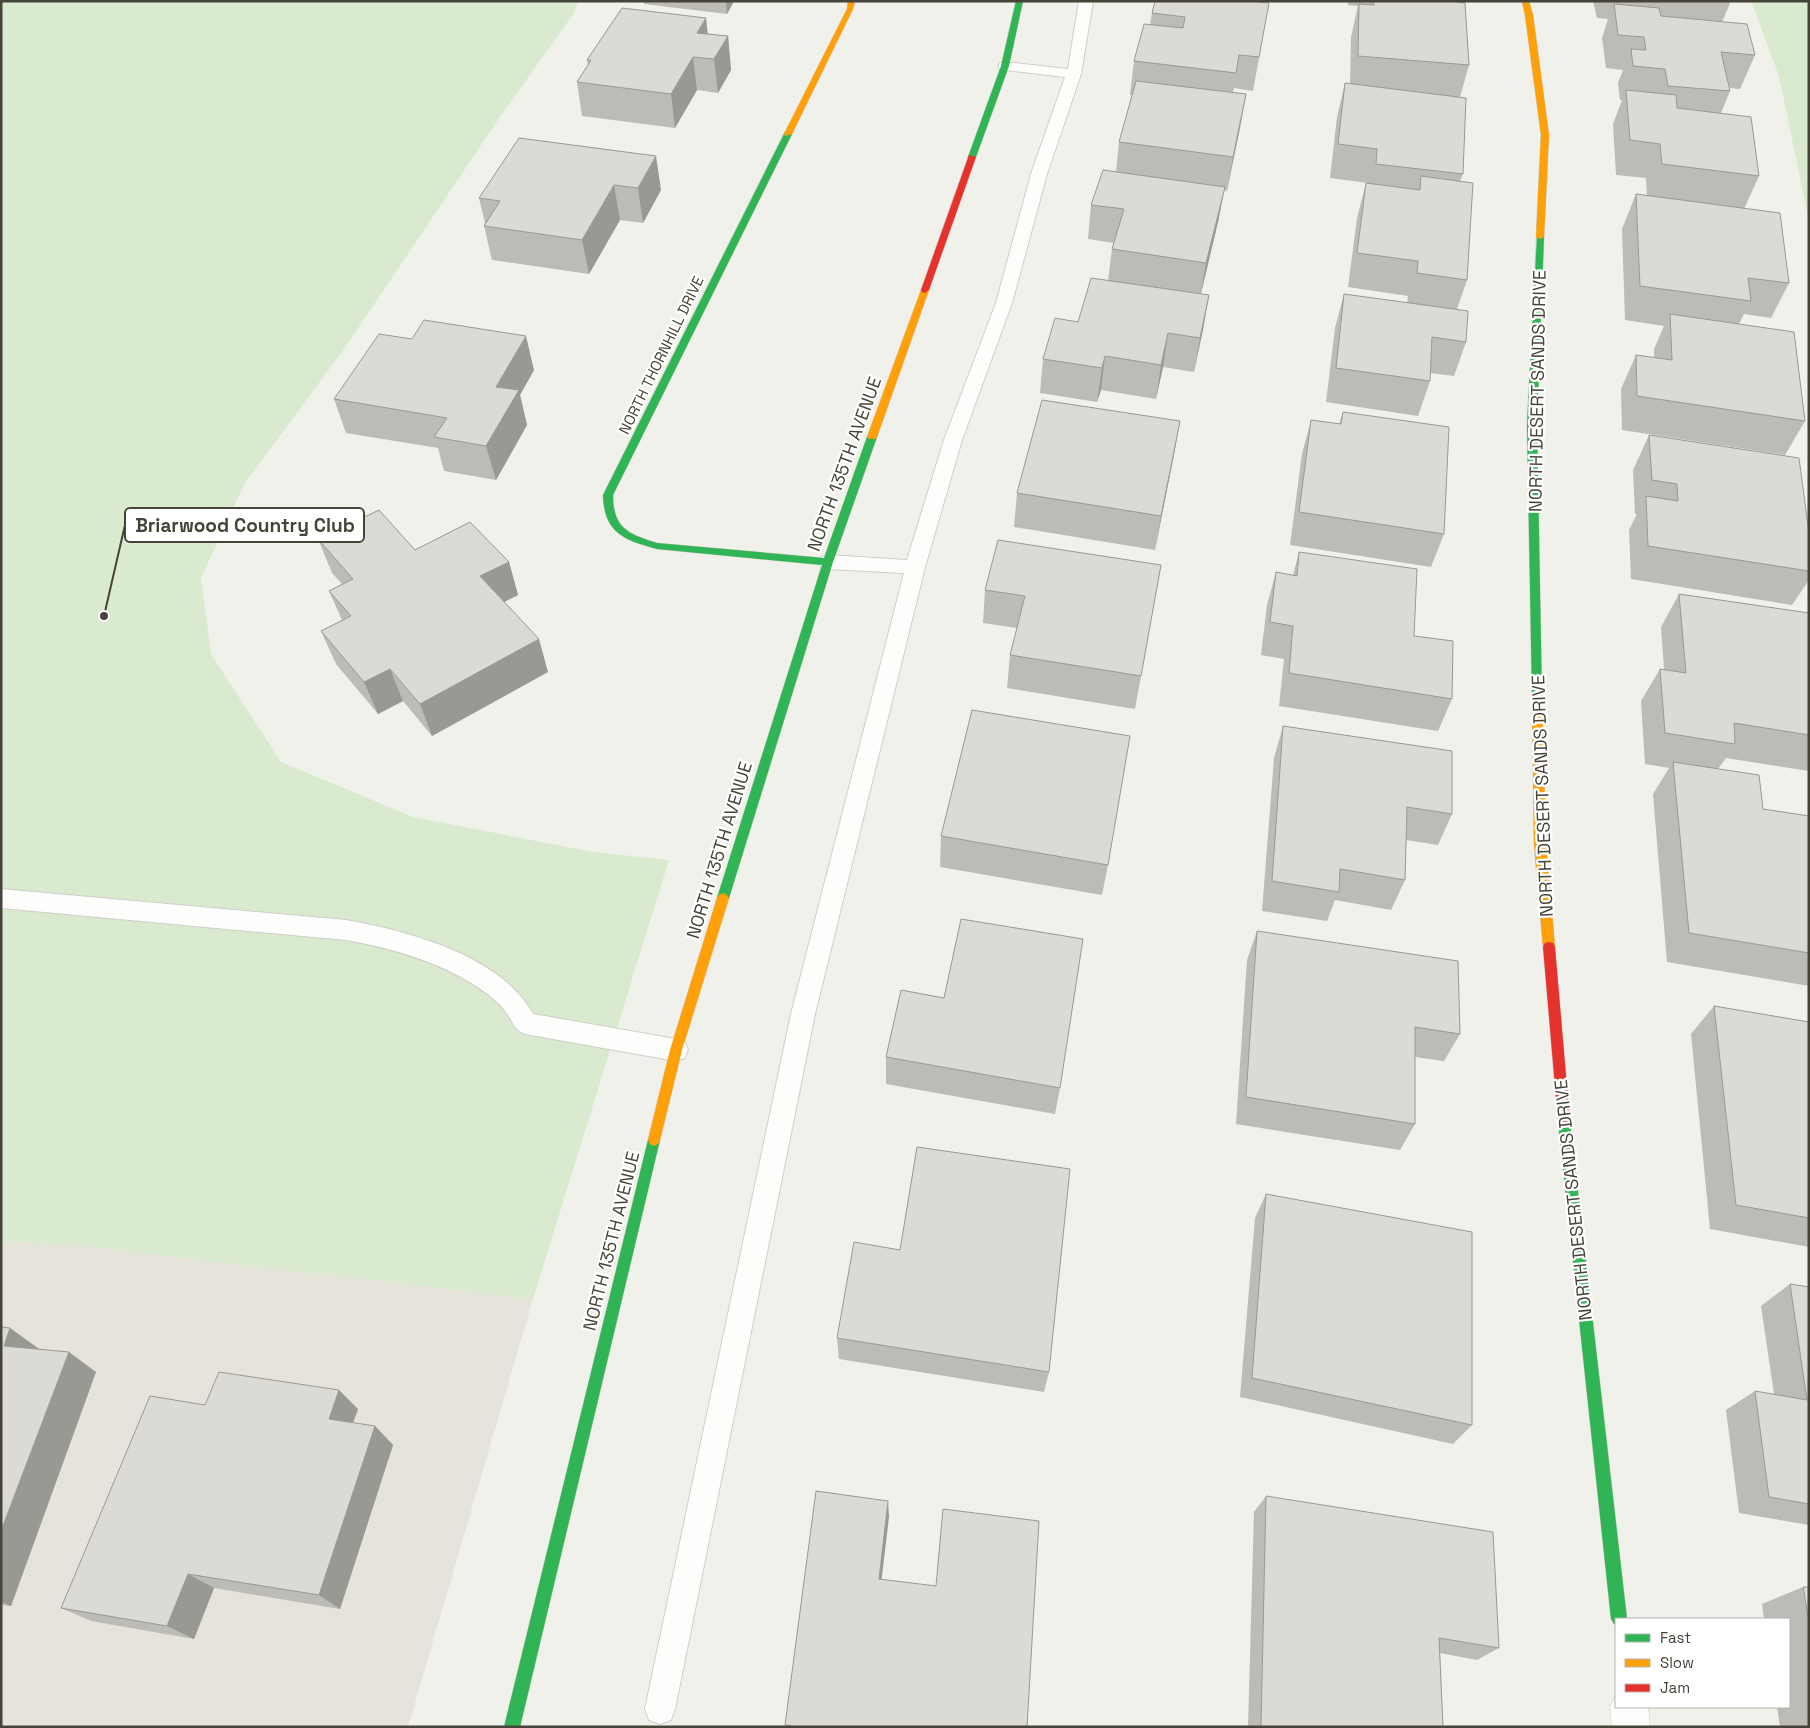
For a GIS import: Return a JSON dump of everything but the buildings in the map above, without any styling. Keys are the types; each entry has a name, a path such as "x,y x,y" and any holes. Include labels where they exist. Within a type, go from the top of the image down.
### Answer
{"street":[{"name":"NORTH THORNHILL DRIVE","path":"828,562 657,546 632,540 613,527 606,510 608,495 850,10 852,1"},
{"name":"NORTH 135TH AVENUE","path":"512,1727 676,1050 828,562 1005,66 1020,1"},
{"name":"NORTH DESERT SANDS DRIVE","path":"1524,1 1529,15 1545,135 1532,424 1540,844 1567,1150 1619,1618"},
{"path":"1628,1708 1631,1727"}],"lane":[{"path":"660,1709 803,1014 915,567 953,440 1004,303 1039,174 1074,74 1086,1"},
{"path":"1005,66 1074,74"},
{"path":"828,562 915,567"},
{"path":"1,898 346,930 386,937 438,955 477,975 504,993 515,1004 525,1023 676,1050"}],"shaded area":[{"path":"1,1241 73,1245 533,1299 408,1727 1,1727"}],"green space":[{"path":"1,1 578,1 574,13 500,117 344,349 245,483 201,578 211,654 281,762 413,817 593,852 669,860 533,1299 73,1245 1,1241"},
{"path":"1751,1 1809,1 1809,222 1779,76"}],"traffic: fast":[{"path":"972,157 1005,66 1020,1"},
{"path":"788,134 608,495 608,507 610,517 620,531 657,546 828,562"},
{"path":"1537,698 1532,424 1540,237"},
{"path":"723,898 828,562 872,437"},
{"path":"1564,1122 1619,1618"},
{"path":"512,1727 654,1140"}],"traffic: slow":[{"path":"788,134 850,9 852,1"},
{"path":"1525,1 1529,15 1545,135 1540,237"},
{"path":"872,437 925,290"},
{"path":"1537,698 1540,844 1549,947"},
{"path":"654,1140 676,1050 723,898"}],"traffic: jam":[{"path":"925,290 972,157"},
{"path":"1549,947 1564,1122"}],"place":[{"name":"Briarwood Country Club","path":"104,616"}]}
